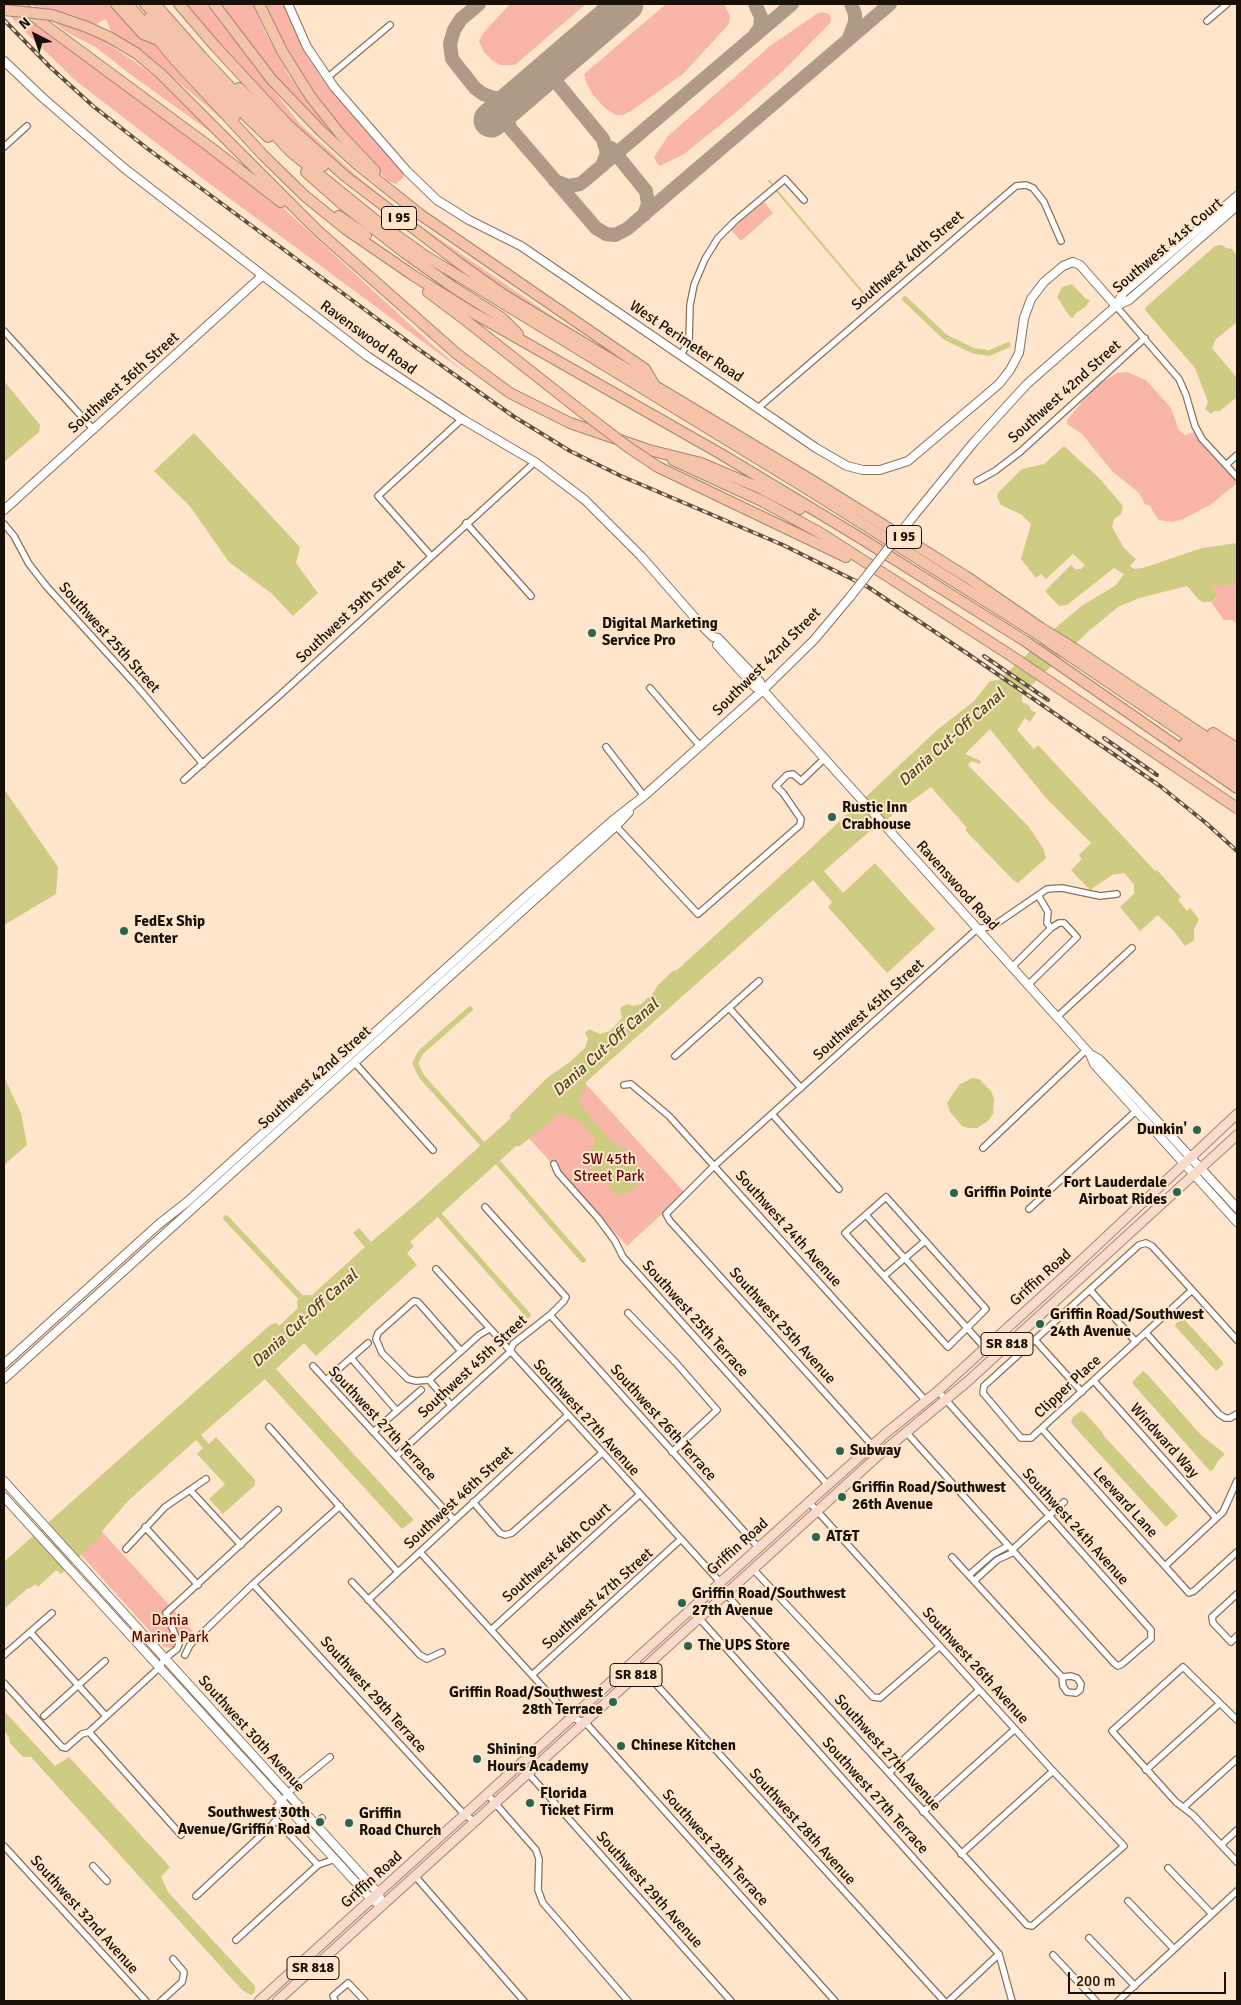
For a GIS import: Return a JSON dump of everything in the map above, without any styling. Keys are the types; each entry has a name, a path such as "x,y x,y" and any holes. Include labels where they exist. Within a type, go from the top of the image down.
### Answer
{"highway":[{"path":"18,4 210,147 318,231"},
{"path":"116,4 143,34 158,40"},
{"name":"I 95","path":"128,4 214,104 291,183 333,220 383,255 478,316 721,454 854,534 1033,635 1069,659 1237,788"},
{"path":"137,4 254,137 326,207 420,274 518,334 716,446 1033,635"},
{"path":"144,4 245,115 341,203 452,287 502,318 518,334"},
{"path":"155,4 290,151 381,224 424,255 804,487 1033,635"},
{"path":"162,4 204,54 298,146 488,295"},
{"name":"I 95","path":"179,4 288,126 345,176 426,240 504,295 813,481 967,577 1033,635 1069,659 1183,721 1237,758"},
{"path":"214,4 259,65 304,115 358,165 421,215 645,369 656,387"},
{"path":"259,4 289,64 318,107 369,166 421,215"},
{"path":"4,10 52,15 87,26 136,54 161,74 318,231 456,354 510,393 570,424 650,450 701,463 760,488 854,534"},
{"path":"383,255 401,272 628,447 693,485 818,542 889,579"},
{"path":"650,450 789,515 822,534 889,579 1010,655 1237,808"},
{"path":"1069,659 1237,769"},
{"path":"1069,659 1237,779"},
{"path":"1183,721 1199,725 1237,748"}],"main road":[{"name":"Griffin Road","path":"261,2000 758,1547 1019,1318 1237,1114"},
{"name":"Griffin Road","path":"277,2001 880,1454 946,1400 992,1359 1237,1135"},
{"path":"1029,1324 1031,1313 1063,1284 1065,1275"},
{"path":"992,1359 995,1349 1016,1330 1019,1318"},
{"path":"726,1594 734,1570"},
{"path":"712,1606 720,1582"}],"street":[{"name":"West Perimeter Road","path":"288,4 303,39 327,78 407,171 437,200 469,220 507,237 521,246 822,452 847,466 863,470 874,470 886,469 903,463 917,454 1007,375 1018,353 1025,313 1034,294 1059,268 1073,262 1082,266 1116,306"},
{"path":"1207,21 1227,4"},
{"path":"327,78 390,25"},
{"name":"Ravenswood Road","path":"4,61 43,98 124,168 367,356 462,419 535,462 585,500 610,524 714,637 718,638 760,682 763,690 1057,1017 1088,1052 1094,1064 1136,1111 1184,1164 1198,1172"},
{"path":"4,147 27,126"},
{"path":"681,355 690,337 692,291 709,252 730,225 785,179 804,200"},
{"name":"Southwest 40th Street","path":"758,408 1016,186 1026,185 1033,188 1044,202 1061,241"},
{"name":"Southwest 41st Court","path":"1116,306 1123,293 1237,196"},
{"name":"Southwest 41st Court","path":"1013,398 1063,351 1116,306 1129,300 1237,206"},
{"name":"Southwest 36th Street","path":"4,510 262,276"},
{"path":"1116,306 1179,379 1195,426 1202,439 1237,477"},
{"path":"4,331 94,430"},
{"name":"Southwest 42nd Street","path":"977,481 995,471 1020,452 1145,338"},
{"name":"Southwest 42nd Street","path":"4,1379 448,978 644,796 763,690 814,640 974,442 1013,398"},
{"path":"431,556 378,496 462,419"},
{"path":"1226,465 1237,455"},
{"name":"Southwest 39th Street","path":"184,780 535,462"},
{"path":"466,523 531,596"},
{"name":"Southwest 25th Street","path":"4,524 14,536 28,564 47,587 135,684 203,764"},
{"path":"650,688 700,746"},
{"path":"606,747 644,796"},
{"path":"614,824 698,914 800,825 800,819 783,793 776,786 787,775 793,774 800,781 824,759"},
{"name":"Southwest 42nd Street","path":"4,1364 453,963 614,824"},
{"name":"Southwest 45th Street","path":"666,1214 714,1166 977,929 993,926 1047,889 1062,888 1100,896 1117,894"},
{"path":"1038,895 1048,912 1047,922 1051,928"},
{"path":"1012,967 1051,928 1059,923 1064,922 1077,936 1028,985"},
{"path":"1057,1017 1132,948"},
{"path":"448,978 453,968 453,963"},
{"path":"675,1056 730,1009 759,981"},
{"path":"730,1009 801,1088"},
{"path":"983,1148 1088,1052"},
{"name":"Ravenswood Road","path":"1088,1052 1099,1059 1192,1157 1198,1172"},
{"path":"354,1062 433,1150"},
{"name":"Southwest 24th Avenue","path":"624,1085 631,1084 663,1110 926,1401"},
{"path":"309,1102 317,1089 317,1085"},
{"path":"1029,1209 1136,1111"},
{"path":"772,1114 840,1189"},
{"name":"Southwest 25th Terrace","path":"554,1164 558,1173 598,1218 615,1241 623,1257 828,1485"},
{"path":"1198,1172 1237,1208"},
{"path":"1198,1172 1237,1222"},
{"path":"886,1197 986,1309 948,1347 845,1233 866,1215 886,1197"},
{"name":"Southwest 45th Street","path":"396,1456 510,1352 513,1344 550,1315 564,1301 566,1296 485,1207"},
{"name":"Southwest 25th Avenue","path":"666,1214 880,1454"},
{"path":"866,1215 985,1348"},
{"path":"884,1276 925,1241"},
{"path":"1082,1392 1035,1340 1139,1245 1146,1243 1152,1246 1237,1340"},
{"name":"Southwest 27th Avenue","path":"436,1269 639,1495 720,1582"},
{"path":"1090,1290 1136,1342"},
{"name":"Clipper Place","path":"1035,1340 984,1386 982,1392 1021,1438 1026,1439 1031,1438 1042,1429 1192,1290"},
{"path":"461,1351 418,1302 414,1301 378,1333 376,1343 382,1353 408,1379 416,1381 429,1380 489,1329"},
{"path":"628,1313 677,1364 716,1410 672,1452"},
{"name":"Southwest 26th Terrace","path":"550,1315 758,1547"},
{"path":"1146,1333 1219,1414 1225,1418 1230,1418 1237,1414"},
{"path":"326,1380 368,1343"},
{"path":"350,1358 397,1411"},
{"name":"Southwest 27th Terrace","path":"313,1366 454,1520"},
{"path":"429,1380 452,1405"},
{"name":"Windward Way","path":"1094,1380 1216,1518"},
{"path":"373,1432 420,1390"},
{"name":"Southwest 24th Avenue","path":"938,1391 1048,1517 1151,1630 1151,1639 1118,1666 1011,1549"},
{"name":"Southwest 46th Street","path":"368,1600 568,1415"},
{"path":"270,1426 398,1572"},
{"name":"Leeward Lane","path":"1042,1429 1189,1593 1194,1591 1237,1552"},
{"path":"906,1432 1011,1549"},
{"path":"473,1502 500,1533 505,1535 512,1533 602,1453"},
{"path":"126,1549 165,1507 206,1479"},
{"name":"Southwest 30th Avenue","path":"4,1481 315,1824 374,1896"},
{"path":"1165,1566 1223,1512 1237,1481"},
{"path":"191,1490 241,1545"},
{"name":"Southwest 46th Court","path":"491,1630 639,1495"},
{"name":"Southwest 30th Avenue","path":"4,1497 335,1859 383,1905"},
{"name":"Southwest 26th Avenue","path":"809,1502 1053,1771 1124,1846 1032,1926"},
{"path":"974,1581 1064,1502"},
{"path":"184,1655 190,1645 340,1506"},
{"path":"4,1683 62,1747 66,1748 82,1734 89,1732 160,1667 164,1659 177,1649 179,1644 166,1613 278,1510"},
{"path":"145,1527 198,1585"},
{"name":"Southwest 47th Street","path":"532,1676 680,1540"},
{"path":"969,1575 993,1554 1011,1549"},
{"path":"420,1552 571,1718 585,1722"},
{"path":"952,1557 1062,1677"},
{"path":"982,1563 987,1569"},
{"path":"753,1569 873,1698 880,1698 940,1646"},
{"path":"352,1582 420,1654 427,1659 442,1652"},
{"name":"Southwest 29th Terrace","path":"254,1584 464,1814 475,1822"},
{"name":"Southwest 27th Avenue","path":"726,1594 1027,1925 1032,1926"},
{"path":"1237,1594 1212,1617 1213,1623 1231,1642 1237,1636"},
{"path":"4,1656 52,1612"},
{"name":"Southwest 27th Terrace","path":"699,1618 999,1954 1012,2001"},
{"path":"30,1632 106,1716"},
{"name":"Southwest 28th Avenue","path":"634,1660 944,2001"},
{"path":"44,1716 105,1661"},
{"path":"1237,1720 1183,1667 1112,1731 1176,1802 1184,1807 1237,1862"},
{"path":"889,1773 980,1690"},
{"path":"1146,1770 1219,1704"},
{"name":"Southwest 28th Terrace","path":"585,1722 835,2001"},
{"path":"923,1812 1015,1729"},
{"path":"89,1732 181,1835"},
{"path":"196,1896 271,1826 276,1820 276,1807 289,1795 297,1784 330,1757"},
{"path":"1184,1807 1237,1759"},
{"path":"962,1854 1053,1771"},
{"name":"Southwest 29th Avenue","path":"528,1773 731,2001"},
{"path":"487,1794 536,1850 539,1859 538,1890 542,1903 628,2001"},
{"path":"315,1824 322,1818"},
{"path":"276,1820 318,1865"},
{"path":"1221,1844 1237,1830"},
{"name":"Southwest 32nd Avenue","path":"4,1846 146,2001"},
{"path":"236,1940 318,1865 335,1859"},
{"path":"92,1866 107,1881"},
{"path":"1168,1868 1212,1914"},
{"path":"415,1876 524,2001"},
{"path":"1118,2001 1237,1891"},
{"path":"1128,1901 1174,1950"},
{"path":"1089,1938 1134,1986"},
{"path":"949,2001 999,1954"},
{"path":"1053,1955 1096,2001"},
{"path":"161,2001 182,1982 184,1972 172,1959"},
{"path":"334,2000 333,1996 348,1983 365,2001"}],"green space":[{"path":"4,4 11,4 51,36 244,172 429,342 468,375 202,178 76,81 17,24 4,8"},
{"path":"31,4 124,4 178,72 230,126 155,62 111,31 106,19 98,23 90,35 104,41 165,84 237,151 127,72 97,48 65,31"},
{"path":"181,4 206,4 299,123 358,177 412,220 569,328 528,307 430,241 281,117"},
{"path":"221,4 253,4 265,32 288,74 351,156 298,105"},
{"path":"266,4 285,4 298,36 321,78 401,168 404,177 396,184 388,181 349,140 318,100 285,49"},
{"path":"510,4 586,4 515,65 500,65 484,52 479,41 484,32"},
{"path":"666,4 724,4 730,16 729,24 683,74 631,111 623,115 616,115 605,108 593,95 584,74"},
{"path":"822,12 829,14 831,18 830,23 785,69 740,109 684,154 660,166 657,163 654,157 668,136 770,46"},
{"path":"764,202 773,213 741,241 731,230"},
{"path":"1127,372 1146,380 1171,408 1179,430 1185,435 1193,432 1201,444 1237,483 1210,505 1183,519 1172,522 1159,520 1150,506 1145,504 1139,493 1111,470 1082,434 1067,424 1067,420 1101,383 1117,373"},
{"path":"1237,584 1237,624 1232,620 1224,620 1211,602 1216,599 1212,587"},
{"name":"SW 45th Street Park","path":"585,1083 685,1193 627,1246 526,1135"},
{"name":"Dania Marine Park","path":"95,1524 193,1631 174,1648 164,1647 72,1545"}],"water":[{"path":"1222,245 1232,249 1237,256 1237,322 1216,339 1212,348 1237,378 1237,397 1220,411 1214,411 1211,414 1205,409 1208,402 1195,368 1145,310 1146,307 1215,246"},
{"path":"1072,284 1085,298 1090,300 1073,318 1070,317 1057,297 1062,287"},
{"path":"4,381 40,425 39,432 4,462"},
{"path":"194,433 300,547 296,563 318,593 293,616 271,593 229,562 189,505 154,471"},
{"name":"Dania Cut-Off Canal","path":"1064,446 1100,479 1123,506 1121,514 1114,519 1112,527 1124,548 1136,559 1130,566 1134,569 1143,568 1202,548 1237,543 1237,584 1212,587 1217,595 1211,602 1203,602 1198,599 1187,586 1139,598 1118,607 1089,631 1022,694 1022,702 1029,705 1031,710 1036,713 1030,722 1025,718 1017,730 1034,749 1038,745 1181,897 1178,900 1187,911 1190,908 1199,919 1194,930 1194,940 1185,946 1158,915 1140,931 1120,907 1134,894 1134,884 1124,873 1112,875 1090,890 1071,870 1082,859 1079,855 1091,843 1046,798 990,729 965,754 981,761 980,764 971,761 968,765 1029,827 1043,848 1046,858 1018,883 1013,880 965,830 967,828 931,787 892,815 875,831 870,831 824,871 843,893 875,863 935,929 887,973 828,907 832,902 813,880 586,1082 580,1100 581,1106 615,1144 625,1148 641,1172 642,1178 635,1188 627,1193 616,1195 587,1162 586,1157 595,1143 594,1138 582,1123 560,1114 520,1146 516,1146 410,1242 414,1246 407,1253 417,1265 316,1356 304,1343 276,1369 414,1520 402,1529 265,1379 201,1435 209,1444 216,1437 255,1480 255,1485 223,1514 209,1499 225,1484 197,1454 203,1448 196,1440 128,1501 103,1530 99,1538 61,1574 56,1570 38,1587 35,1584 28,1588 4,1609 4,1562 270,1325 276,1323 279,1326 298,1308 297,1301 304,1295 312,1295 365,1247 353,1233 359,1228 371,1242 511,1118 509,1116 548,1077 570,1062 585,1048 588,1039 585,1033 589,1029 600,1034 610,1031 622,1018 620,1008 627,1004 633,1006 641,1004 673,971 677,970 809,850 937,730 974,701 990,681 999,680 1083,605 1116,585 1124,574 1114,568 1067,605 1059,606 1045,591 1071,565 1075,569 1081,569 1085,565 1073,554 1046,579 1041,574 1036,578 1021,559 1031,524 1022,515 1001,505 997,497 998,493 1022,469 1044,464"},
{"path":"4,792 6,792 58,867 56,894 4,925"},
{"path":"4,1077 21,1113 27,1145 4,1165"},
{"path":"972,1078 979,1079 991,1091 994,1099 993,1114 988,1121 977,1128 962,1126 950,1112 947,1103 959,1085"},
{"path":"1184,1319 1223,1362 1223,1365 1216,1371 1175,1326 1176,1323"},
{"path":"1143,1371 1201,1435 1225,1454 1213,1470 1210,1471 1133,1384 1133,1381"},
{"path":"1081,1411 1085,1413 1178,1516 1166,1527 1072,1424 1073,1417"},
{"path":"4,1711 55,1766 69,1757 170,1867 161,1877 168,1892 255,1986 255,1992 251,1995 242,1990 31,1757 23,1757 10,1743 9,1737 4,1731"}],"waterway":[{"path":"769,181 772,184"},
{"path":"777,191 870,301"},
{"path":"905,299 945,337 974,351 989,353 1008,345"},
{"path":"470,1009 421,1052 415,1063 422,1077 487,1149"},
{"path":"494,1158 583,1260"},
{"path":"435,1210 528,1315"},
{"name":"Dania Cut-Off Canal","path":"226,1218 305,1302"}],"taxiway":[{"path":"479,4 461,19 454,30 450,44 452,59 475,88 483,94 494,98 504,98 521,92"},
{"path":"755,4 761,17 760,28 756,33"},
{"path":"555,181 569,186 580,184 792,4"},
{"path":"849,38 855,22 855,14 851,4"},
{"path":"529,87 509,108 507,116 510,128 596,228 606,234 615,235 627,229 890,4"},
{"path":"565,56 556,71 557,83 603,139 607,153 602,166"},
{"path":"611,148 646,191 648,204 644,215"}],"runway":[{"path":"491,120 626,4"}],"railway":[{"path":"4,20 50,67 93,106 148,149 414,346 513,416 570,451 621,476 783,545 868,587 1160,786 1237,851"},
{"path":"984,656 1048,700"},
{"path":"1104,738 1157,775"}],"place":[{"name":"Digital Marketing Service Pro","path":"592,633"},
{"name":"Rustic Inn Crabhouse","path":"832,817"},
{"name":"FedEx Ship Center","path":"124,931"},
{"name":"Dunkin'","path":"1197,1130"},
{"name":"Fort Lauderdale Airboat Rides","path":"1177,1192"},
{"name":"Griffin Pointe","path":"954,1193"},
{"name":"Griffin Road/Southwest 24th Avenue","path":"1040,1324"},
{"name":"Subway","path":"840,1451"},
{"name":"Griffin Road/Southwest 26th Avenue","path":"842,1497"},
{"name":"AT&T","path":"816,1537"},
{"name":"Griffin Road/Southwest 27th Avenue","path":"682,1603"},
{"name":"The UPS Store","path":"688,1646"},
{"name":"Griffin Road/Southwest 28th Terrace","path":"613,1702"},
{"name":"Chinese Kitchen","path":"621,1746"},
{"name":"Shining Hours Academy","path":"477,1759"},
{"name":"Florida Ticket Firm","path":"530,1803"},
{"name":"Southwest 30th Avenue/Griffin Road","path":"320,1822"},
{"name":"Griffin Road Church","path":"349,1823"}]}
